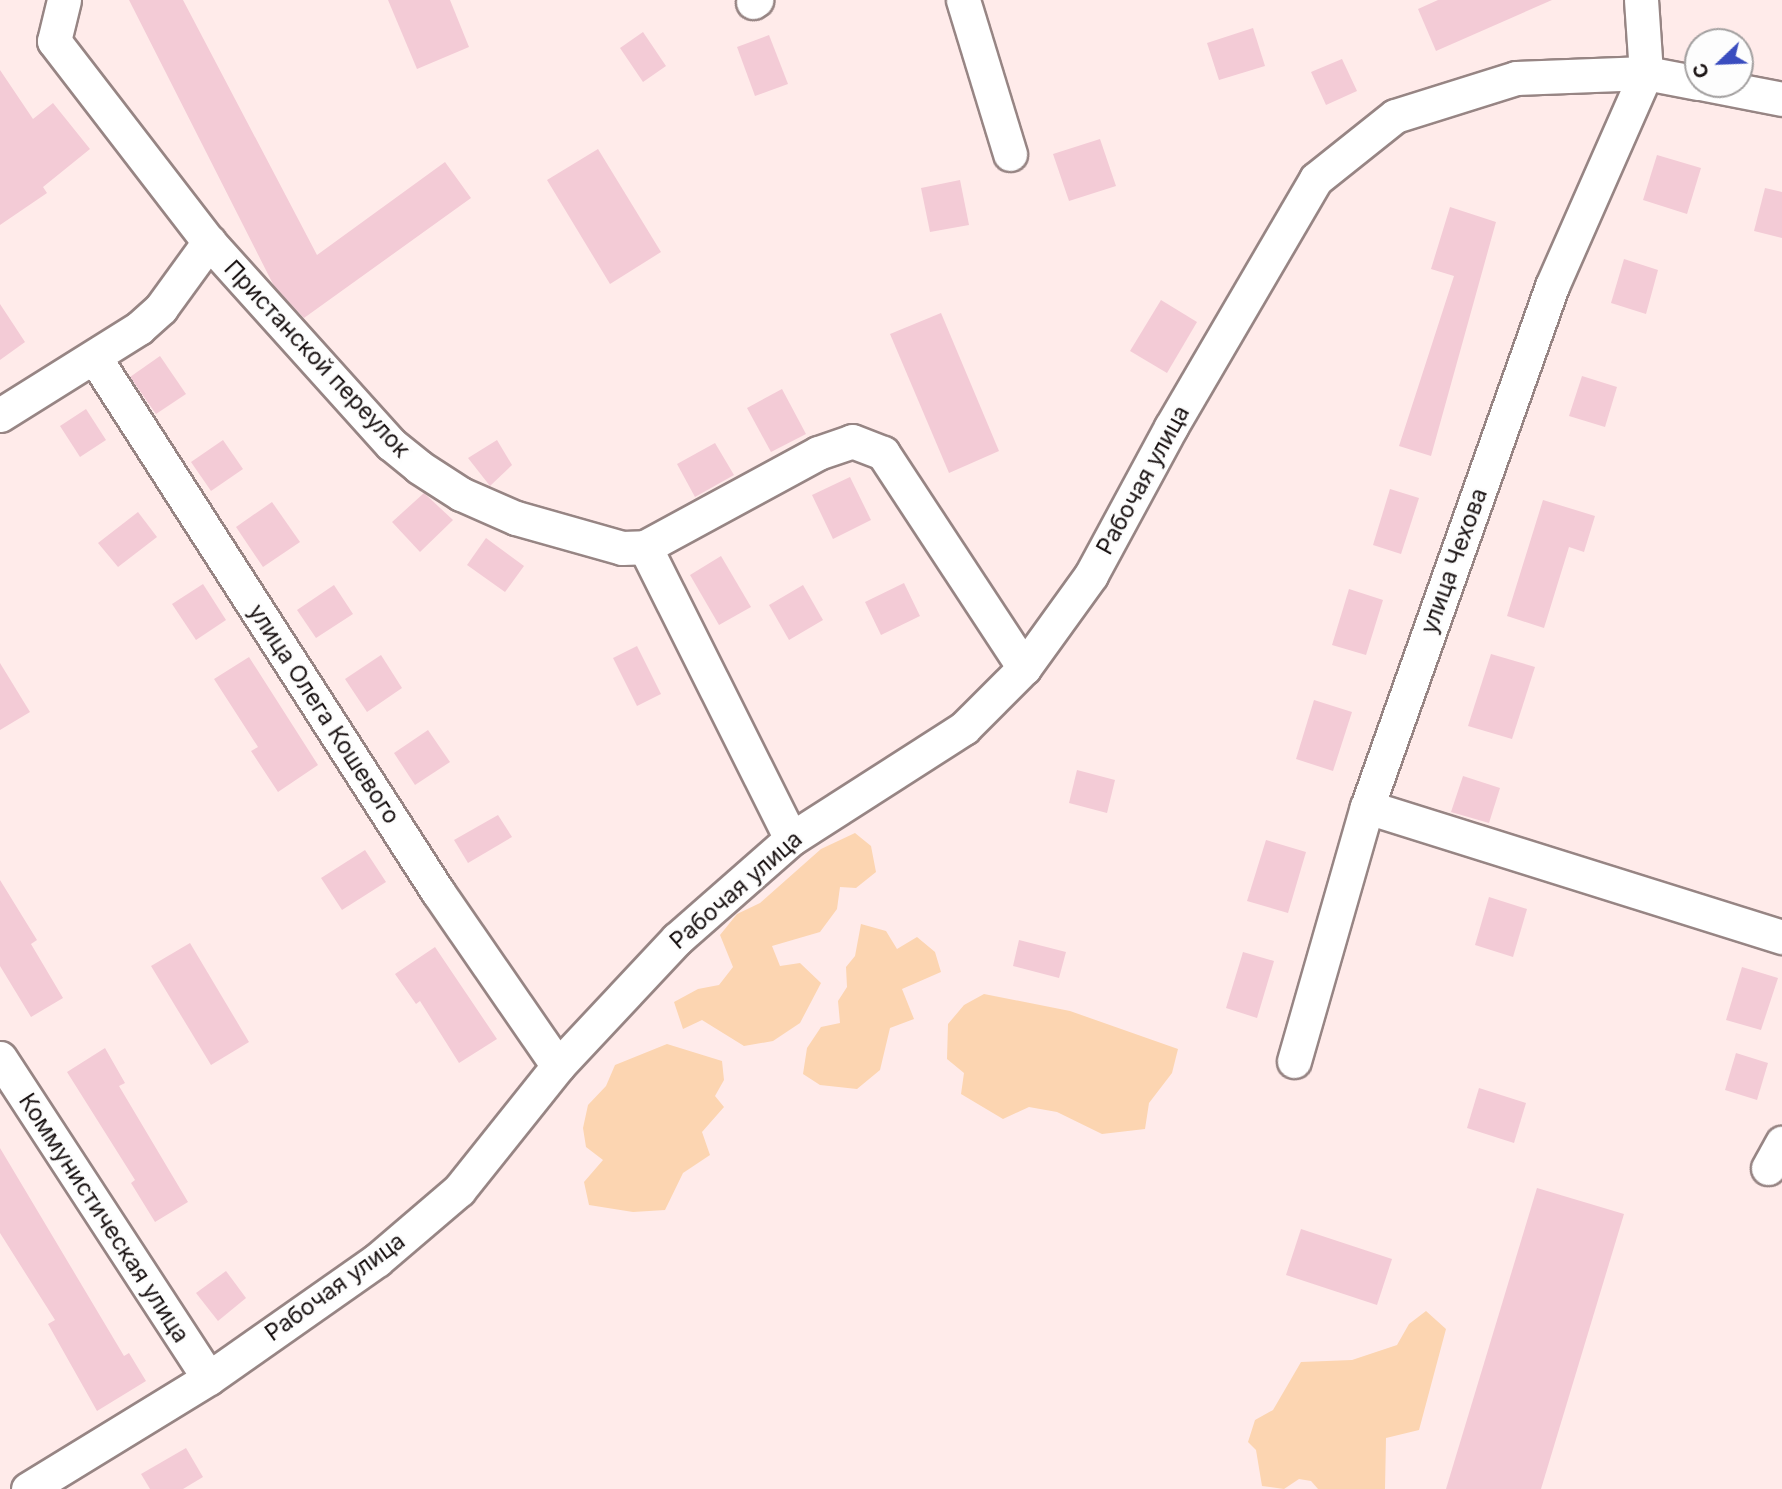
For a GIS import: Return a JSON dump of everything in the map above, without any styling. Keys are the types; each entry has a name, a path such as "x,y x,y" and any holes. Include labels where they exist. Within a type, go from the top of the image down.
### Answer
{"street":[{"name":"Пристанской переулок","path":"64,0 54,41 209,242 391,444 419,467 461,495 516,519 622,548 645,547"},
{"path":"964,0 1010,154"},
{"path":"1641,0 1646,73 1684,80"},
{"name":"Рабочая улица","path":"28,1489 209,1378 377,1261 458,1190 558,1066 677,939 791,839 964,728 1024,668 1091,575 1171,427 1316,179 1395,116 1455,96 1516,78 1646,73"},
{"name":"улица Чехова","path":"1294,1061 1367,807 1552,286 1646,73"},
{"path":"1754,94 1782,99"},
{"path":"0,415 95,358 161,308 209,242"},
{"name":"улица Олега Кошевого","path":"95,358 438,892 558,1066"},
{"path":"791,839 645,547 818,453 852,441 883,453 1024,668"},
{"path":"1367,807 1782,937"},
{"name":"Коммунистическая улица","path":"0,1058 209,1378"}],"shaded area":[{"path":"855,833 871,846 876,872 856,888 840,887 837,909 820,932 772,946 780,966 800,963 821,983 800,1023 773,1041 744,1046 702,1020 683,1029 674,1002 698,989 719,985 733,967 720,935 737,914 760,903 821,849"},
{"path":"861,924 886,931 897,949 917,937 935,952 941,972 902,989 914,1019 890,1028 880,1070 857,1089 820,1085 803,1074 807,1048 821,1027 840,1023 838,1001 847,987 846,967 855,956"},
{"path":"984,994 1070,1011 1178,1049 1172,1073 1149,1103 1145,1129 1102,1134 1057,1112 1029,1107 1003,1119 961,1094 964,1073 947,1059 948,1024 964,1005"},
{"path":"667,1044 722,1061 724,1080 715,1096 724,1107 702,1132 710,1155 683,1173 665,1210 633,1212 589,1205 584,1182 603,1160 586,1147 583,1128 588,1105 606,1086 615,1065"},
{"path":"1426,1311 1446,1329 1419,1430 1386,1438 1385,1489 1318,1489 1311,1481 1299,1479 1284,1489 1262,1486 1256,1450 1248,1442 1255,1420 1273,1410 1301,1362 1352,1360 1397,1345 1409,1324"}],"building":[{"path":"129,0 183,0 317,255 445,162 471,198 304,318 274,286"},
{"path":"388,0 450,0 469,47 417,69"},
{"path":"1438,0 1552,0 1436,51 1418,9"},
{"path":"1253,28 1265,66 1219,80 1207,43"},
{"path":"643,32 666,66 643,82 620,48"},
{"path":"769,35 788,84 755,96 737,47"},
{"path":"1342,59 1357,91 1326,105 1311,72"},
{"path":"0,70 33,119 53,103 90,149 43,187 47,193 0,225"},
{"path":"1100,139 1116,186 1069,201 1053,154"},
{"path":"598,149 661,252 610,284 547,180"},
{"path":"1657,155 1701,168 1687,214 1643,200"},
{"path":"960,180 969,225 930,232 921,188"},
{"path":"1765,188 1782,192 1782,238 1754,231"},
{"path":"1450,207 1496,222 1431,456 1399,446 1454,276 1431,269"},
{"path":"1624,259 1658,270 1646,314 1611,303"},
{"path":"1161,300 1197,322 1167,373 1130,351"},
{"path":"0,304 25,342 0,360"},
{"path":"941,313 999,451 949,473 890,334"},
{"path":"160,356 186,394 156,414 130,377"},
{"path":"1582,376 1617,387 1605,427 1569,416"},
{"path":"782,389 806,434 771,452 747,408"},
{"path":"86,409 106,440 80,457 60,426"},
{"path":"223,440 243,469 211,491 191,462"},
{"path":"497,440 512,465 490,486 468,458"},
{"path":"715,443 734,475 695,497 677,464"},
{"path":"850,477 871,520 833,539 812,495"},
{"path":"1390,489 1419,498 1401,554 1373,545"},
{"path":"424,493 453,520 420,552 392,522"},
{"path":"1543,500 1595,516 1584,552 1569,547 1544,628 1507,616"},
{"path":"272,502 300,542 263,567 236,527"},
{"path":"138,512 157,537 118,567 98,543"},
{"path":"486,538 524,566 505,592 467,565"},
{"path":"721,556 751,607 719,625 690,575"},
{"path":"904,583 920,616 881,635 865,602"},
{"path":"203,584 226,620 196,640 172,604"},
{"path":"334,585 353,614 316,638 297,610"},
{"path":"803,585 823,620 789,640 769,605"},
{"path":"1349,589 1383,600 1366,655 1332,645"},
{"path":"637,646 661,694 637,706 613,658"},
{"path":"1491,654 1535,667 1512,739 1468,726"},
{"path":"381,655 402,688 367,712 345,679"},
{"path":"249,657 318,765 278,792 251,751 258,747 214,679"},
{"path":"0,663 30,712 0,730"},
{"path":"1314,700 1352,712 1333,771 1296,759"},
{"path":"428,730 450,762 415,785 394,753"},
{"path":"1077,770 1115,780 1107,813 1069,803"},
{"path":"1463,776 1500,788 1489,823 1451,812"},
{"path":"498,815 512,837 468,863 454,840"},
{"path":"1266,840 1306,852 1288,913 1247,901"},
{"path":"365,850 386,882 342,910 321,878"},
{"path":"0,880 37,940 31,944 63,998 31,1017 0,966"},
{"path":"1489,897 1527,909 1513,957 1475,945"},
{"path":"1019,940 1066,952 1059,978 1013,966"},
{"path":"190,943 249,1042 211,1065 151,966"},
{"path":"435,947 497,1039 459,1063 420,1001 416,1004 395,974"},
{"path":"1243,952 1274,961 1257,1018 1226,1008"},
{"path":"1742,967 1778,978 1761,1030 1726,1020"},
{"path":"105,1048 125,1083 119,1086 188,1202 155,1222 131,1183 135,1180 67,1072"},
{"path":"1736,1053 1768,1063 1757,1100 1725,1090"},
{"path":"1479,1088 1526,1103 1514,1143 1467,1128"},
{"path":"0,1148 124,1356 129,1353 146,1381 97,1411 48,1324 55,1320 0,1233"},
{"path":"1537,1188 1624,1214 1541,1489 1446,1489"},
{"path":"1301,1229 1392,1259 1377,1305 1286,1275"},
{"path":"226,1271 246,1298 218,1321 196,1293"},
{"path":"186,1448 203,1477 183,1489 150,1489 141,1474"}]}
